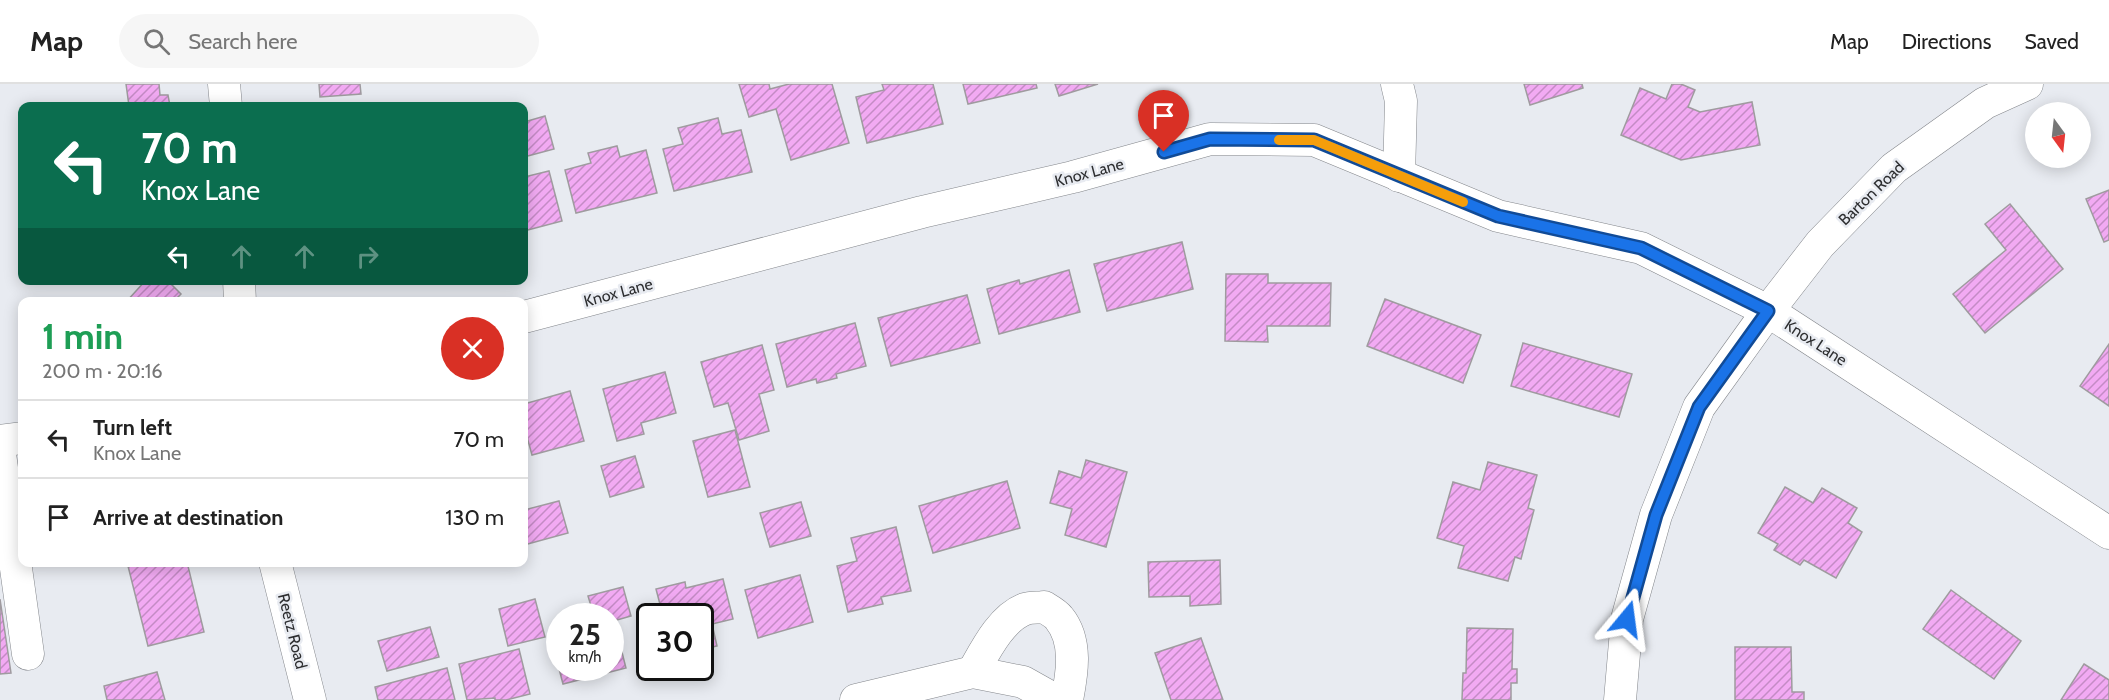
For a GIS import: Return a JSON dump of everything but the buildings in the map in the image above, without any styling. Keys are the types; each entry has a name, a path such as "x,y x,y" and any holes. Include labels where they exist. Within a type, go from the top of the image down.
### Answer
{"street":[{"path":"225,84 226,102"},
{"path":"1397,84 1401,101 1399,176"},
{"name":"Barton Road","path":"1620,700 1627,619 1656,515 1699,407 1768,311 1820,244 1894,168 1985,104 2027,84"},
{"name":"Knox Lane","path":"528,316 922,212 1073,177 1210,139 1314,140 1498,216 1641,248 1768,311 2109,533"},
{"path":"0,441 18,439"},
{"path":"0,454 28,654"},
{"name":"Reetz Road","path":"276,567 310,700"},
{"path":"973,672 992,638 1010,620 1025,609 1044,607 1059,618 1071,641 1072,675 1068,700"},
{"path":"856,700 973,672 1023,681 1055,700"}],"slow traffic":[{"path":"1279,140 1314,140 1463,202"}],"route":[{"path":"1164,152 1210,139 1314,140 1498,216 1641,248 1768,311 1699,407 1656,515 1627,619"}]}
